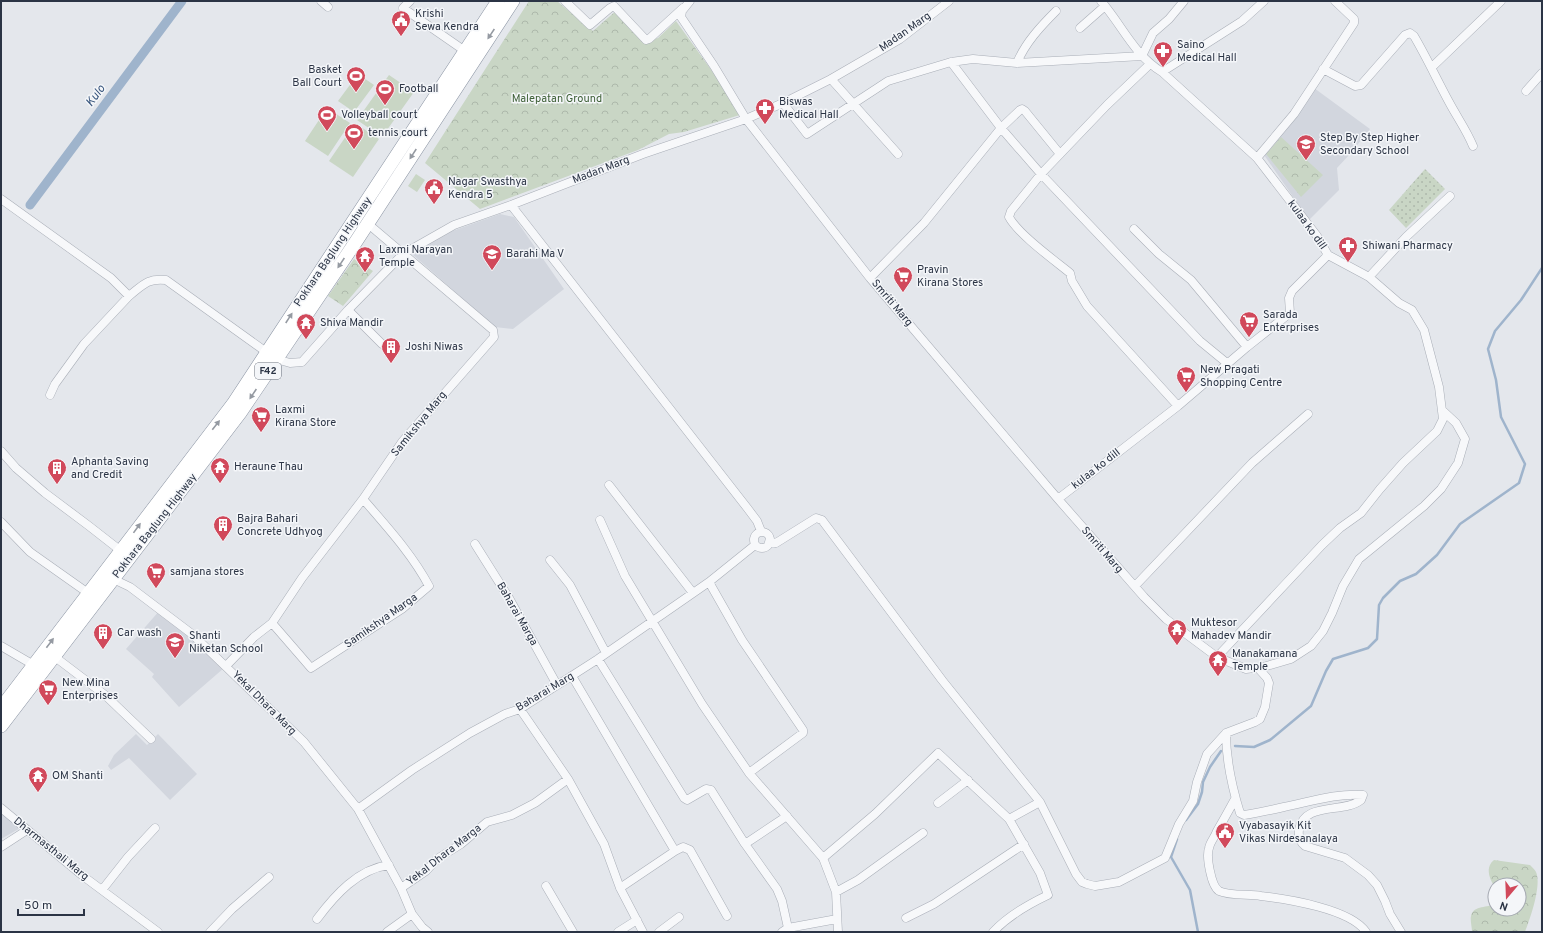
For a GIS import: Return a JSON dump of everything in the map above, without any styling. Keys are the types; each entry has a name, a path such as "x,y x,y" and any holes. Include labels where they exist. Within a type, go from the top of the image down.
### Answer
{"highway":[{"name":"Pokhara Baglung Highway","path":"1,708 39,668 55,657 109,576 240,413 272,355 498,1"},
{"name":"Pokhara Baglung Highway","path":"1,726 88,593 109,576 120,551 232,404 272,355 367,223 513,1"}],"street":[{"path":"321,1 328,7"},
{"path":"410,1 404,8 465,51"},
{"path":"565,1 590,25 614,6 646,40 688,4"},
{"name":"Madan Marg","path":"272,355 290,363 302,362 348,310 403,254 454,225 643,154 746,119 782,103 831,79 900,39 949,1"},
{"path":"782,103 807,134 888,81 951,62 973,58 1017,63 1142,56 1153,34 1169,19 1184,1"},
{"path":"1162,72 1242,21 1264,1"},
{"path":"1257,158 1294,114 1354,23 1354,19 1335,1"},
{"path":"1432,67 1502,1"},
{"path":"1080,28 1103,3"},
{"name":"kulaa ko dill","path":"1058,499 1178,406 1247,347 1290,313 1289,298 1292,291 1328,255 1317,236 1257,158 1162,72 1150,64 1142,56 1103,3"},
{"name":"Smriti Marg","path":"688,4 682,11 681,17 714,66 746,119 870,278 1058,499 1135,586 1166,618 1217,657 1246,668 1258,668 1291,659 1311,646 1323,631 1343,586 1359,559 1424,506 1441,489 1458,463 1465,439 1456,423 1443,411"},
{"path":"1017,63 1022,51 1039,29 1056,11"},
{"path":"1324,69 1355,86 1361,85 1405,35 1410,33 1414,36 1432,67 1473,146"},
{"path":"951,62 1001,128 1041,174 1200,341 1228,364"},
{"path":"1150,64 1041,174 1011,211 1009,217 1025,235 1070,273 1072,281 1087,306 1178,406"},
{"path":"1526,91 1542,73"},
{"path":"831,79 898,154"},
{"path":"870,278 924,223 1001,128 1020,110 1022,109 1060,154"},
{"path":"1369,277 1406,237 1450,196"},
{"path":"1,199 111,278 129,296"},
{"path":"510,205 748,508 757,521 761,532 768,535 770,542"},
{"name":"Samikshya Marg","path":"226,666 254,637 272,622 302,578 363,499 402,442 494,337 493,330 367,223"},
{"path":"1134,229 1159,254 1191,280 1247,347"},
{"path":"1217,657 1322,545 1340,528 1361,513 1380,488 1403,463 1437,431 1443,419 1439,387 1424,330 1412,310 1399,303 1369,277 1328,255"},
{"path":"50,395 55,384 84,344 129,296 148,281 158,279 166,280 272,355"},
{"path":"348,310 382,344"},
{"path":"1135,586 1252,463 1308,414"},
{"path":"1,451 16,468 45,493 120,551"},
{"path":"609,485 693,593"},
{"name":"Samikshya Marga","path":"272,622 311,668 402,609 429,586 408,551 363,499"},
{"path":"761,532 757,533 754,538 755,545 760,548 764,547 770,542 776,543 816,518 822,520 942,680 1040,802 1078,879 1087,884 1095,886 1119,882 1164,858 1179,824 1193,801 1197,782 1207,754 1226,733 1260,719 1265,707 1269,682 1258,668"},
{"path":"600,520 625,576 702,704 749,773 823,858 836,892 838,932"},
{"path":"1,522 30,552 88,593"},
{"name":"Baharai Marga","path":"475,544 509,598 557,685"},
{"name":"Baharai Marg","path":"358,809 412,770 470,733 505,714 520,709 598,659 652,620 709,582 755,545"},
{"path":"550,560 570,585 606,653"},
{"name":"Yekal Dhara Marg","path":"109,576 130,587 192,634 304,742 358,809 401,888 412,914 428,932"},
{"path":"709,582 742,640 803,730 803,733 749,773"},
{"path":"1,646 39,668"},
{"path":"55,657 105,696 151,739"},
{"path":"598,659 684,798 687,800 706,789 710,790 745,844 777,889 782,901 785,930 837,919"},
{"path":"572,676 675,851"},
{"path":"520,709 568,779 604,844 620,888 643,932"},
{"path":"1226,733 1228,762 1235,799 1240,813 1244,815 1283,808 1332,796 1349,794 1363,795 1361,800 1352,805 1324,809 1309,815 1302,821 1299,838 1305,846 1345,858 1368,875 1378,885 1390,914 1401,932"},
{"path":"823,858 875,814 938,753 1009,819 1040,873 1048,895 1000,924 993,932"},
{"name":"Yekal Dhara Marga","path":"401,888 426,871 437,859 461,844 487,822 512,815 535,803 568,779"},
{"path":"938,804 968,780"},
{"path":"1235,799 1209,847 1208,861 1217,890 1262,896 1324,908 1346,916 1362,927 1366,932"},
{"path":"1009,819 1040,802"},
{"name":"Dharmasthali Marg","path":"1,808 102,890 158,932"},
{"path":"745,844 786,816"},
{"path":"102,890 128,857 155,828"},
{"path":"1,847 27,830"},
{"path":"836,892 858,880 922,833"},
{"path":"906,918 934,904 1024,844"},
{"path":"620,888 683,847 690,850 727,916"},
{"path":"317,919 344,888 361,875 373,869 389,865"},
{"path":"210,932 232,909 269,877"},
{"path":"546,886 573,932"},
{"path":"387,932 412,914"},
{"path":"659,932 679,917"},
{"path":"618,932 637,920"}],"shaded area":[{"name":"Step By Step Higher Secondary School","path":"1314,88 1370,129 1337,168 1339,190 1309,220 1262,152"},
{"name":"Barahi Ma V","path":"500,214 514,217 564,289 513,329 495,327 412,254 444,234"},
{"name":"Shanti Niketan School","path":"160,610 224,668 179,707 152,677 154,674 126,649"},
{"path":"136,734 147,745 158,734 197,774 170,800 129,758 111,770 108,766 114,755"},
{"path":"1,811 22,827 1,839"}],"green space":[{"name":"Malepatan Ground","path":"529,1 557,1 593,31 618,9 648,40 658,38 676,21 743,114 684,132 669,134 638,150 480,209 425,163"},
{"name":"Basket Ball Court","path":"358,74 374,85 354,112 338,101"},
{"name":"Football","path":"389,75 414,92 382,137 357,120"},
{"name":"Volleyball court","path":"327,108 350,123 328,156 305,141"},
{"name":"tennis court","path":"355,123 379,139 353,177 329,161"},
{"path":"1281,137 1323,175 1301,197 1266,154"},
{"path":"1425,169 1445,189 1406,228 1389,210"},
{"path":"416,174 425,180 417,192 408,186"},
{"path":"354,259 373,271 343,306 328,296"},
{"path":"352,271 359,277 348,292 340,286"},
{"path":"1494,860 1530,865 1536,872 1538,885 1525,932 1472,932 1471,916 1478,908 1487,906 1487,917 1527,917 1527,877 1490,877 1489,870 1491,863"}],"waterway":[{"name":"Kulo","path":"30,205 182,1"},
{"path":"1235,746 1254,747 1270,740 1311,706 1326,671 1333,659 1368,648 1377,639 1379,605 1383,598 1400,581 1416,574 1437,555 1460,524 1519,483 1525,464 1501,417 1496,380 1488,349 1495,331 1521,300 1542,268"},
{"path":"1186,820 1198,804 1202,792 1203,782 1210,767 1221,751"},
{"path":"1177,839 1171,857 1190,890 1198,932"}],"place":[{"name":"Krishi Sewa Kendra","path":"401,37"},
{"name":"Saino Medical Hall","path":"1163,68"},
{"name":"Basket Ball Court","path":"356,93"},
{"name":"Football","path":"385,106"},
{"name":"Biswas Medical Hall","path":"765,125"},
{"name":"Volleyball court","path":"327,132"},
{"name":"tennis court","path":"354,150"},
{"name":"Step By Step Higher Secondary School","path":"1306,161"},
{"name":"Nagar Swasthya Kendra 5","path":"434,205"},
{"name":"Shiwani Pharmacy","path":"1348,263"},
{"name":"Barahi Ma V","path":"492,271"},
{"name":"Laxmi Narayan Temple","path":"365,273"},
{"name":"Pravin Kirana Stores","path":"903,293"},
{"name":"Sarada Enterprises","path":"1249,338"},
{"name":"Shiva Mandir","path":"306,340"},
{"name":"Joshi Niwas","path":"391,364"},
{"name":"New Pragati Shopping Centre","path":"1186,393"},
{"name":"Laxmi Kirana Store","path":"261,433"},
{"name":"Heraune Thau","path":"220,484"},
{"name":"Aphanta Saving and Credit","path":"57,485"},
{"name":"Bajra Bahari Concrete Udhyog","path":"223,542"},
{"name":"samjana stores","path":"156,589"},
{"name":"Muktesor Mahadev Mandir","path":"1177,646"},
{"name":"Car wash","path":"103,650"},
{"name":"Shanti Niketan School","path":"175,659"},
{"name":"Manakamana Temple","path":"1218,677"},
{"name":"New Mina Enterprises","path":"48,706"},
{"name":"OM Shanti","path":"38,793"},
{"name":"Vyabasayik Kit Vikas Nirdesanalaya","path":"1225,849"}]}
